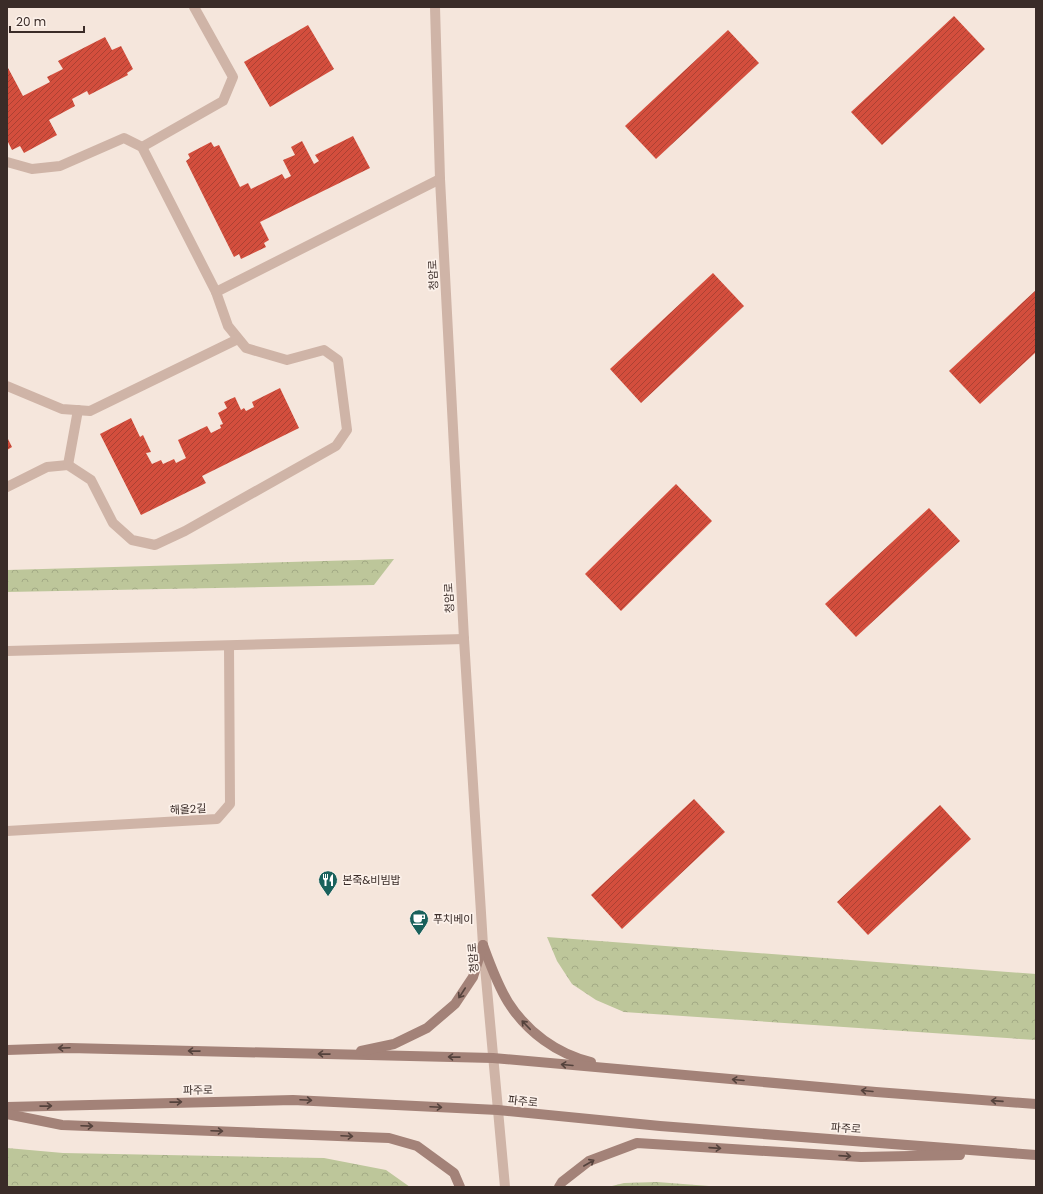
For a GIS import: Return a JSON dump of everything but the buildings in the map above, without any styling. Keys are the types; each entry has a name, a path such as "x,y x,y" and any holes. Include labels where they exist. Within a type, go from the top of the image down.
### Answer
{"main road":[{"path":"343,1054 394,1044 427,1028 455,1004 473,977 483,945"},
{"path":"483,945 495,976 508,1002 525,1025 552,1046 581,1060 623,1070"},
{"path":"7,1050 69,1048 493,1058 876,1092 1036,1104"},
{"name":"파주로","path":"7,1106 294,1100 498,1110 660,1126 1036,1155"},
{"path":"7,1114 62,1125 389,1138 417,1146 454,1173 460,1187"},
{"path":"559,1187 562,1182 589,1161 637,1143 861,1157 1018,1154"}],"street":[{"path":"142,147 223,101 233,77 194,7"},
{"name":"청암로","path":"436,7 440,180 464,640 483,945 505,1187"},
{"path":"7,162 32,169 60,166 124,138 142,147 216,292 228,326 246,348 287,360 324,350 338,360 347,430 336,446 185,531 155,545 132,540 113,523 91,480 68,465 47,467 7,486"},
{"path":"216,292 440,180"},
{"path":"7,386 62,409 90,411 238,339"},
{"path":"68,465 78,410"},
{"path":"7,651 464,640"},
{"name":"해올2길","path":"7,831 217,819 230,804 229,646"}],"green space":[{"path":"394,559 374,585 7,592 7,570"},
{"path":"547,937 1036,974 1036,1040 624,1012 596,1000 572,984 557,961"},
{"path":"7,1148 63,1153 324,1158 386,1170 410,1187 7,1187"},
{"path":"657,1182 722,1187 608,1187 624,1183"}],"place":[{"name":"본죽&비빔밥","path":"328,897"},
{"name":"푸치베이","path":"419,936"}]}
